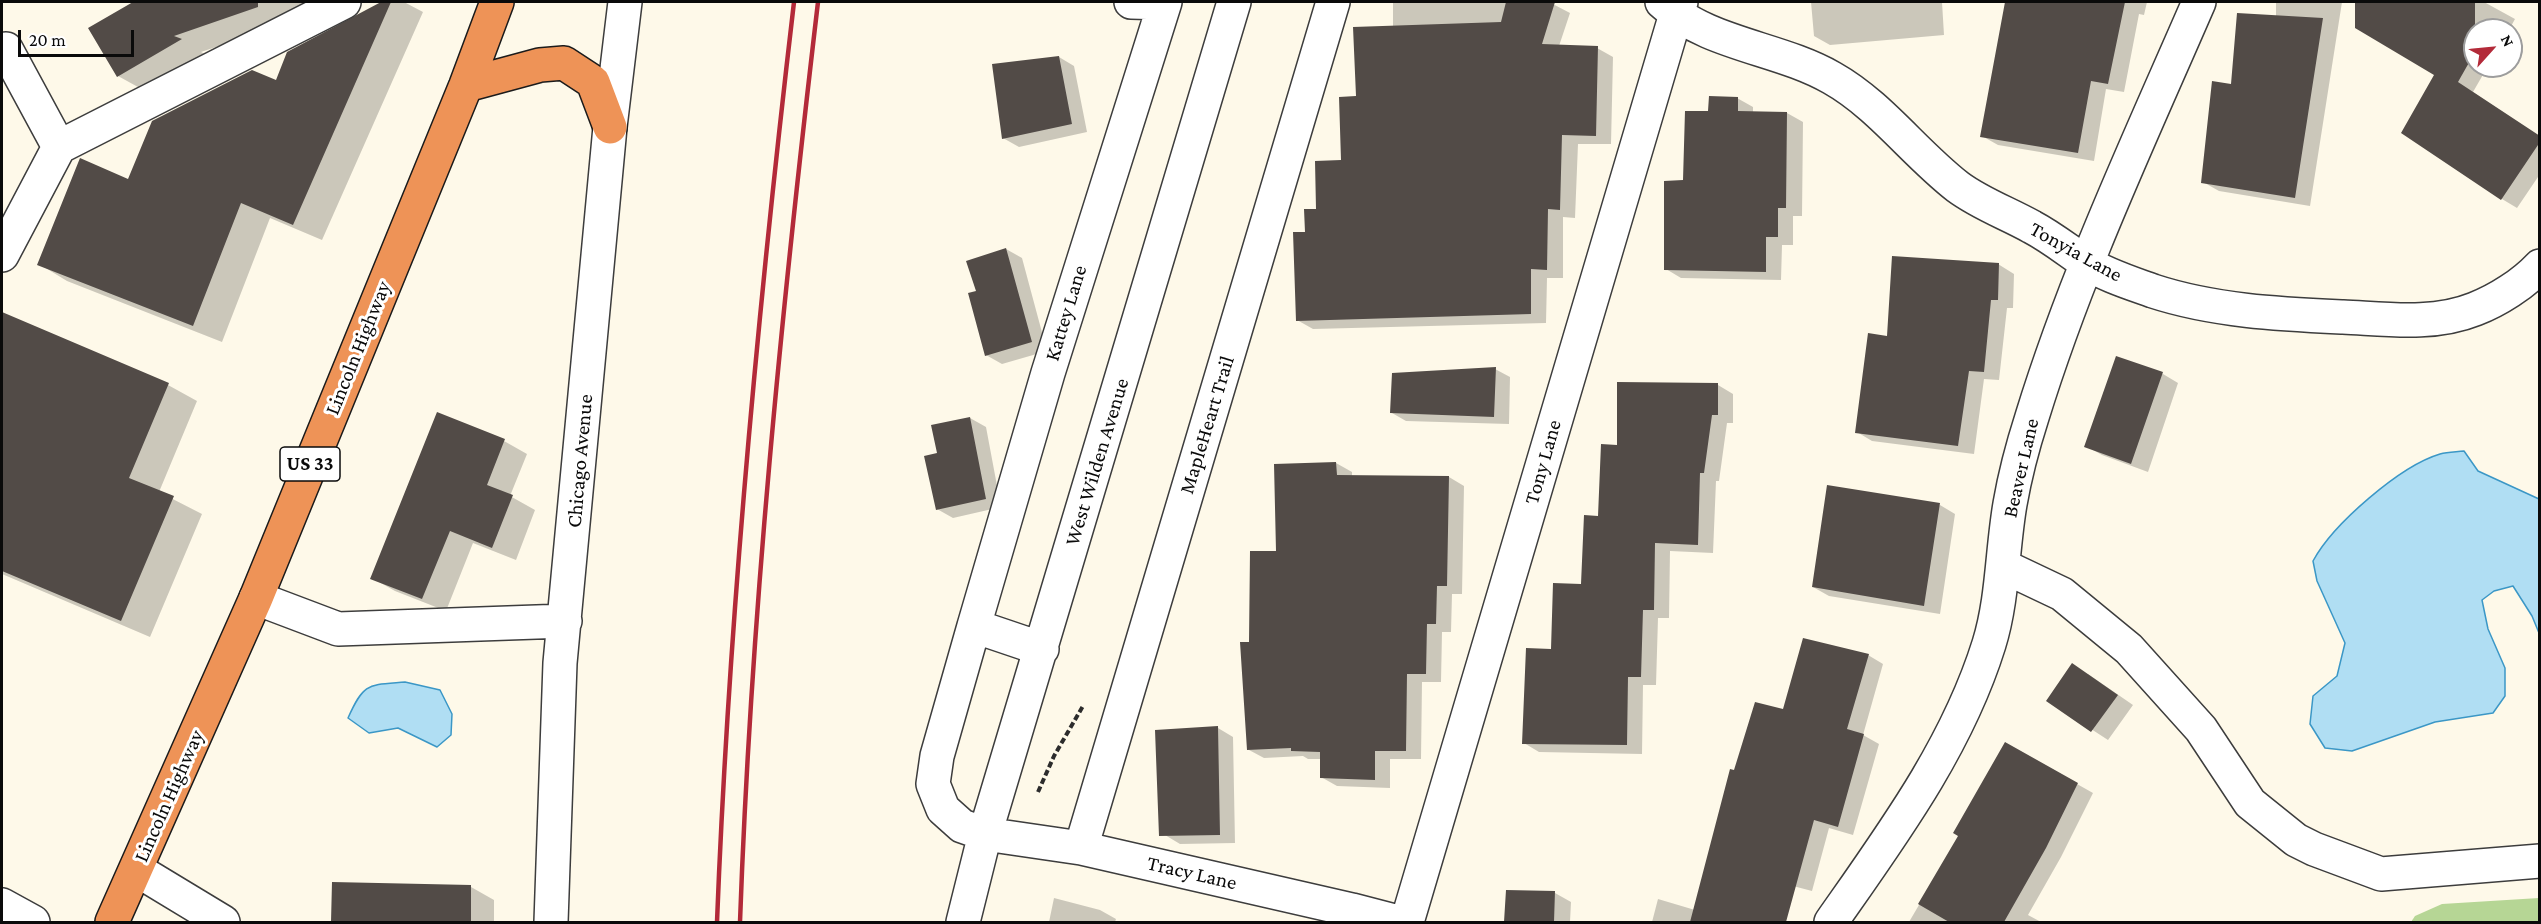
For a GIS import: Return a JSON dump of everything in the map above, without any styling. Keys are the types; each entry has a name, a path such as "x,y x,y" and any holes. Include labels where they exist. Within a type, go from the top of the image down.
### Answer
{"highway":[{"name":"Lincoln Highway","path":"112,922 256,598 466,85 497,2"},
{"path":"466,85 540,65 564,63 593,82 610,127"}],"street":[{"path":"2,255 59,147 344,2"},
{"name":"Chicago Avenue","path":"551,922 560,663 610,127 625,2"},
{"name":"Kattey Lane","path":"985,834 962,826 943,809 933,784 937,756 1048,373 1164,2 1131,2"},
{"name":"West Wilden Avenue","path":"963,922 985,834 1234,2"},
{"name":"MapleHeart Trail","path":"1081,848 1333,2"},
{"name":"Beaver Lane","path":"1831,922 1935,768 1966,705 1990,642 2003,566 2010,505 2019,460 2032,414 2086,263 2199,2"},
{"name":"Tonyia Lane","path":"1673,6 1697,27 1831,78 1875,109 1959,187 1996,210 2059,242 2086,263 2156,292 2228,308 2279,314 2414,320 2474,310 2529,277 2540,266"},
{"name":"Tony Lane","path":"1407,922 1673,6"},
{"path":"2,51 6,49 59,147"},
{"path":"2003,566 2062,594 2129,649 2201,729 2250,803 2296,840 2381,874 2540,861"},
{"path":"256,598 338,629 565,621"},
{"path":"974,626 1042,649"},
{"name":"Tracy Lane","path":"985,834 1081,848 1398,922"},
{"path":"137,870 223,922"},
{"path":"2,905 33,922"}],"green space":[{"path":"2539,898 2539,922 2411,922 2415,916 2442,904"}],"water":[{"path":"2464,451 2478,471 2539,499 2539,633 2532,616 2513,586 2494,591 2482,600 2488,629 2505,668 2505,696 2493,713 2435,722 2352,751 2325,748 2310,724 2313,696 2337,676 2345,643 2317,581 2313,561 2351,514 2388,483 2440,454"},
{"path":"405,682 440,690 452,714 451,735 437,747 398,728 369,733 348,718 358,698 369,688 375,685"}],"building":[{"path":"133,2 258,2 258,7 174,36 182,39 117,77 88,28"},
{"path":"381,2 391,2 293,225 241,203 193,326 37,265 80,158 128,179 152,121 252,70 276,80 287,52"},
{"path":"1506,2 1555,2 1542,44 1598,46 1596,136 1562,135 1560,210 1548,209 1547,270 1531,269 1531,314 1296,321 1293,232 1305,232 1304,209 1316,209 1315,161 1341,160 1339,97 1356,96 1353,27 1501,22"},
{"path":"2005,2 2125,2 2108,84 2091,81 2078,153 1980,137"},
{"path":"2355,2 2475,2 2475,18 2463,18 2463,73 2458,82 2540,136 2540,142 2501,200 2401,133 2434,75 2355,28"},
{"path":"2237,13 2323,18 2295,198 2201,183 2212,81 2231,84"},
{"path":"1059,56 1072,124 1002,139 992,64"},
{"path":"1709,96 1738,97 1738,111 1787,112 1786,208 1778,208 1778,237 1766,237 1766,272 1664,270 1664,181 1683,180 1685,111 1708,111"},
{"path":"1006,248 1032,342 985,356 968,293 976,291 966,261"},
{"path":"1892,256 1999,263 1998,300 1991,300 1984,372 1969,371 1958,446 1855,433 1868,333 1887,336"},
{"path":"2,312 169,383 129,478 174,496 121,621 2,571"},
{"path":"2116,356 2163,372 2131,464 2084,447"},
{"path":"1496,367 1494,417 1390,413 1392,373"},
{"path":"1617,382 1718,383 1718,415 1712,415 1704,473 1700,473 1698,545 1655,543 1654,610 1643,610 1641,677 1628,677 1627,745 1522,744 1526,648 1551,649 1553,583 1581,584 1584,515 1598,516 1601,444 1617,445"},
{"path":"437,412 505,439 487,485 513,495 492,548 450,531 422,599 370,579"},
{"path":"970,417 986,499 936,510 924,456 937,453 931,425"},
{"path":"1336,462 1337,475 1449,476 1447,586 1437,586 1436,624 1427,624 1426,674 1407,674 1406,751 1375,751 1375,780 1320,778 1320,752 1291,751 1291,748 1247,750 1240,642 1249,642 1250,551 1276,551 1274,464"},
{"path":"1827,485 1940,503 1924,606 1812,587"},
{"path":"1803,638 1869,654 1847,729 1864,734 1838,827 1814,820 1786,922 1690,922 1730,769 1734,770 1755,702 1783,709"},
{"path":"2072,663 2118,695 2091,732 2046,701"},
{"path":"1218,726 1220,835 1159,836 1155,730"},
{"path":"2005,742 2078,783 2046,848 2004,922 1949,922 1918,904 1958,836 1953,833"},
{"path":"332,882 471,885 471,922 331,922"},
{"path":"1506,890 1555,891 1554,922 1504,922"}],"railway":[{"path":"717,922 729,691 746,461 768,232 794,2"},
{"path":"740,922 760,576 780,346 818,2"}]}
